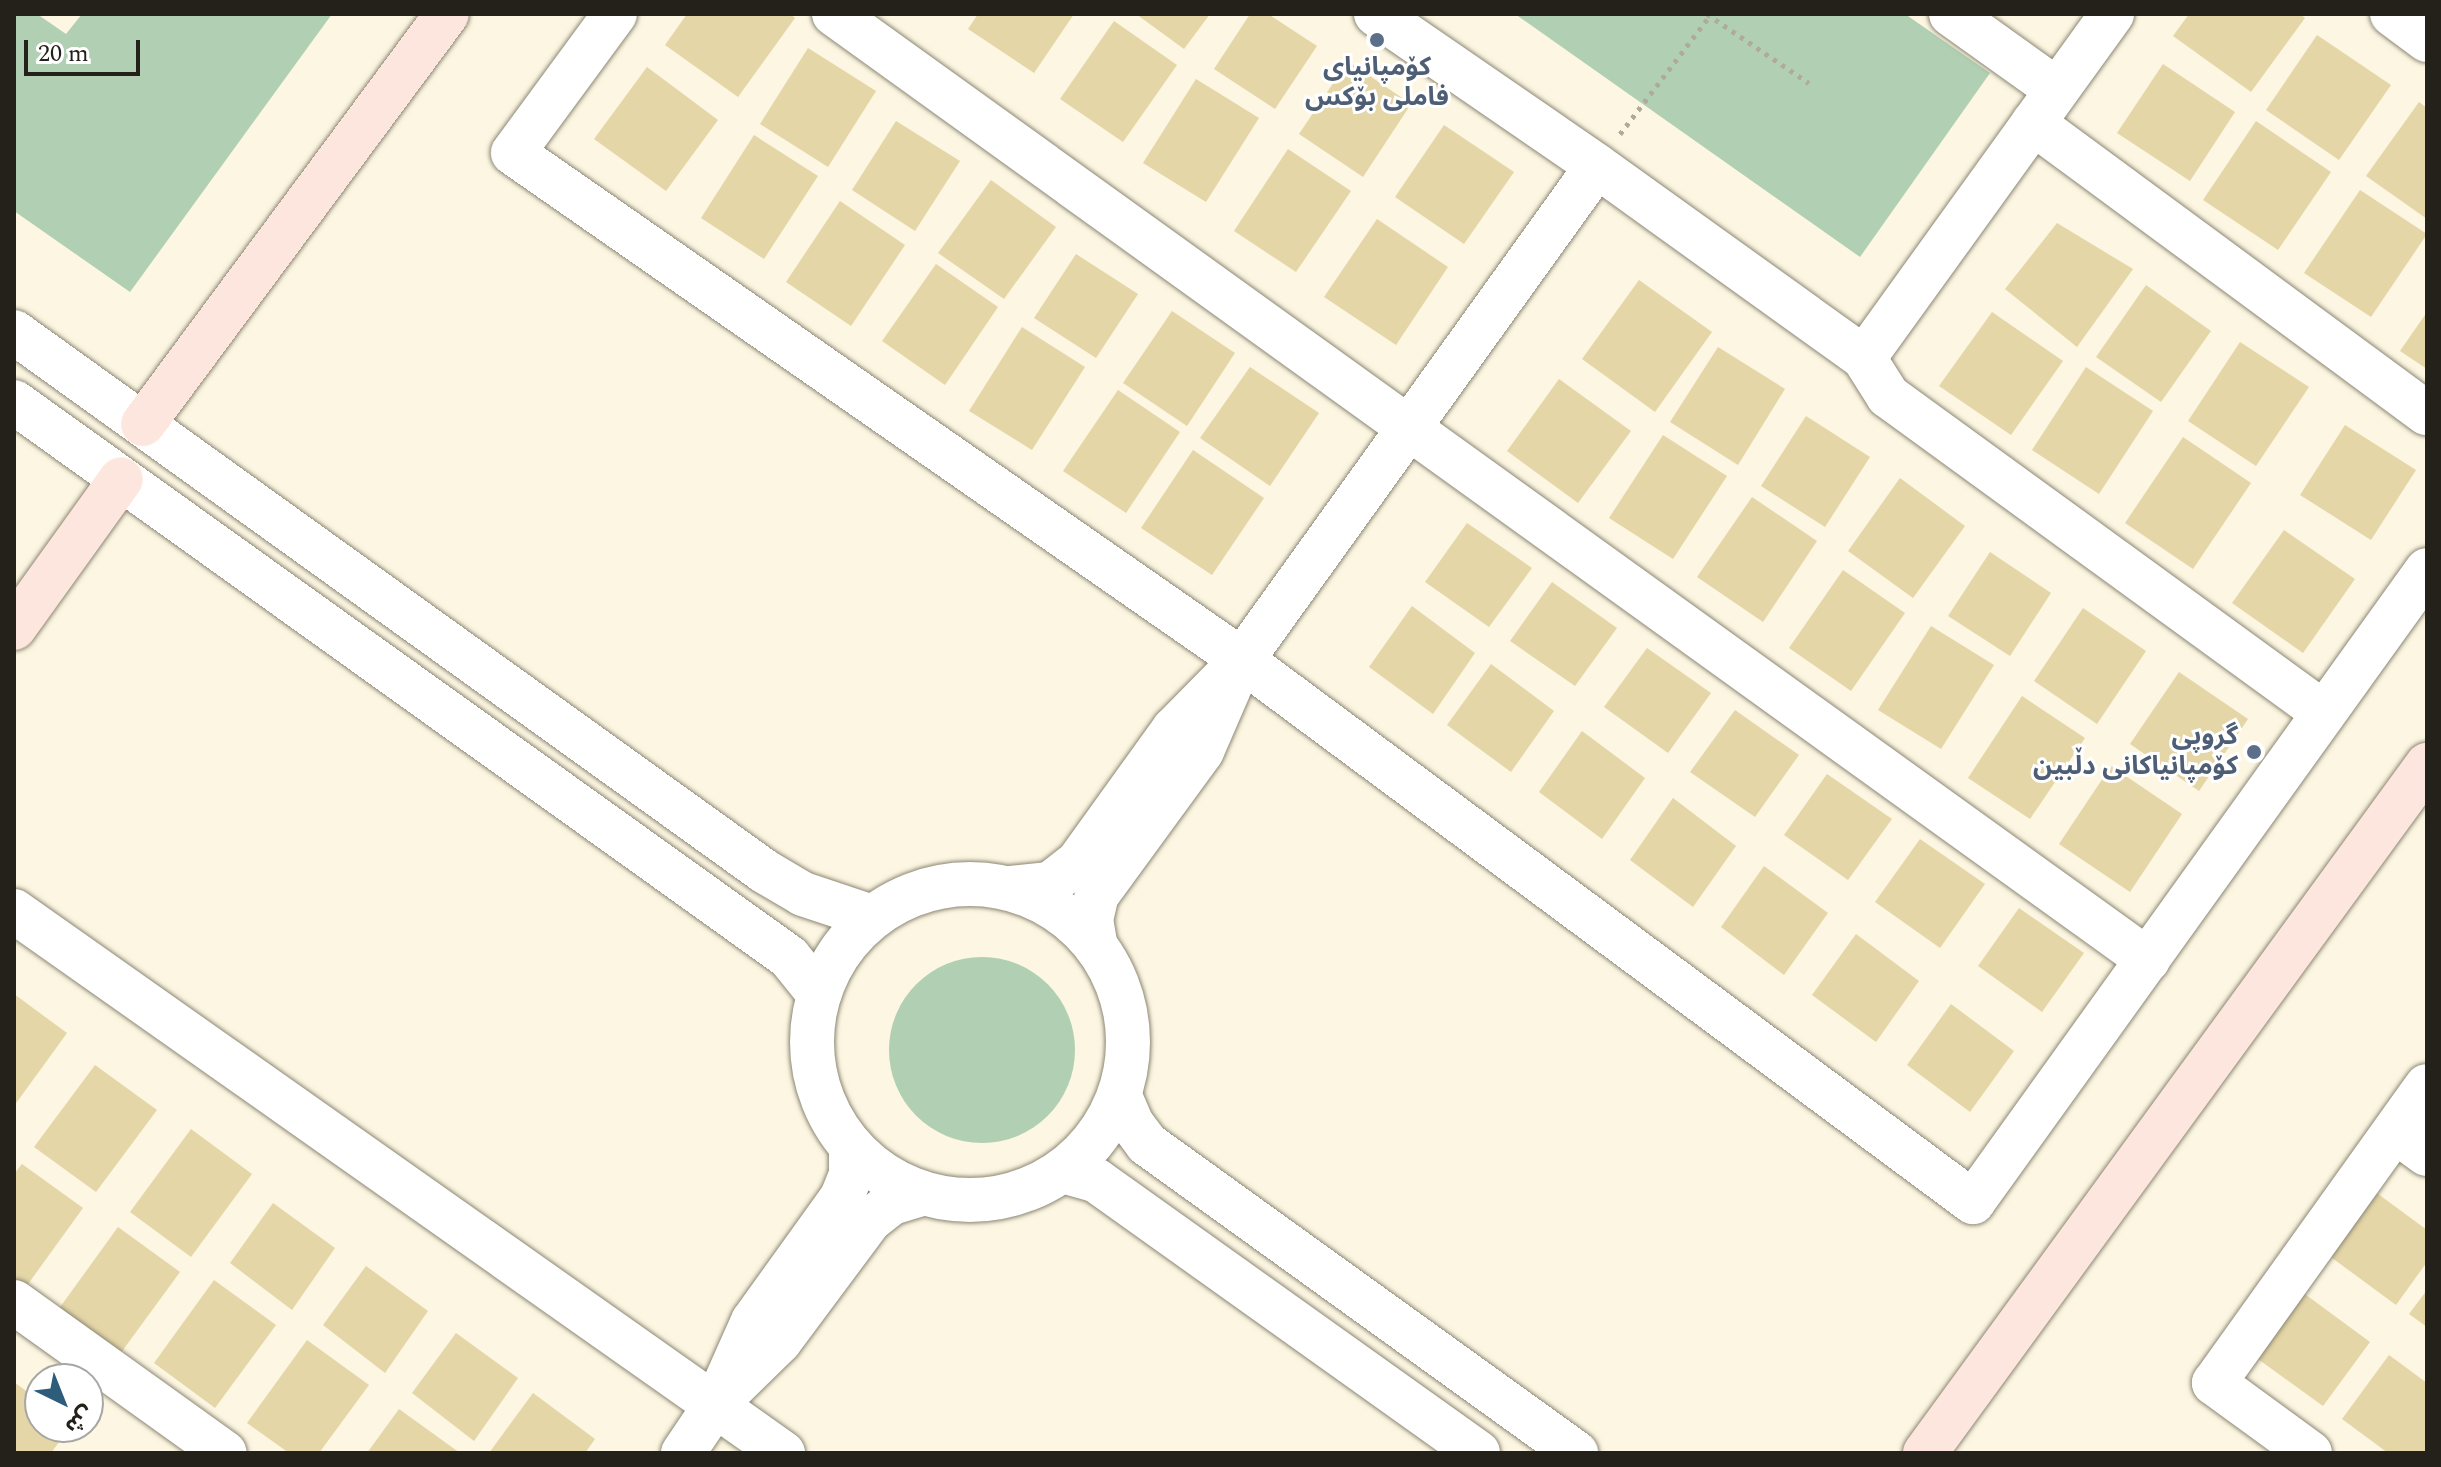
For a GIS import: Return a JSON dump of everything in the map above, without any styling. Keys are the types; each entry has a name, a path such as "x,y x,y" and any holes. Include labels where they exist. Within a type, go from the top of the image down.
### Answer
{"street":[{"path":"143,424 447,14"},
{"path":"615,14 513,153 1242,660 1973,1202 2427,570"},
{"path":"834,14 2148,960"},
{"path":"1376,14 1597,166 1864,358 1888,396 2324,713"},
{"path":"1951,14 2045,107 2427,413"},
{"path":"1864,358 2112,14"},
{"path":"2392,14 2427,40"},
{"path":"1011,888 1058,908 1095,942 1121,989 1130,1043 1120,1096 1097,1138 1063,1171 1019,1194 970,1202 921,1194 883,1176 851,1148 827,1114 814,1075 811,1035 819,994 831,965 849,939 872,917 904,898 939,886 975,883 1011,888 1050,884 1078,862 1174,729 1242,660 1597,166"},
{"path":"14,332 764,871 803,894 872,917"},
{"path":"14,402 789,957 819,994"},
{"path":"14,628 121,479"},
{"path":"1095,942 1091,920 1097,895 1202,751 1242,660"},
{"path":"1925,1453 2427,765"},
{"path":"14,911 783,1453"},
{"path":"2310,1453 2214,1383 2411,1143 2427,1086"},
{"path":"1120,1096 1132,1124 1147,1144 1576,1453"},
{"path":"683,1453 716,1404 753,1321 842,1197 851,1175 851,1148"},
{"path":"1063,1171 1097,1181 1478,1453"},
{"path":"716,1404 780,1341 870,1220 892,1203 921,1194"},
{"path":"14,1302 225,1453"}],"path":[{"path":"1597,166 1709,15 1809,83"}],"green space":[{"path":"14,14 37,14 66,34 82,14 332,14 130,292 14,211"},
{"path":"1515,14 1905,14 1990,73 1860,257"},
{"path":"982,957 1017,964 1047,985 1068,1015 1075,1050 1068,1085 1047,1115 1017,1136 982,1143 947,1136 917,1115 896,1085 889,1050 896,1015 917,985 947,964"}],"building":[{"path":"687,14 790,14 795,18 738,97 665,45"},
{"path":"978,14 1074,14 1034,73 968,29"},
{"path":"1136,14 1210,14 1184,49"},
{"path":"1250,14 1268,14 1317,46 1275,109 1214,69"},
{"path":"2189,14 2300,14 2305,18 2251,92 2173,36"},
{"path":"1114,21 1177,65 1123,142 1060,99"},
{"path":"2317,35 2391,85 2339,160 2266,110"},
{"path":"808,48 876,91 828,167 760,124"},
{"path":"1348,61 1411,104 1363,177 1299,134"},
{"path":"2163,64 2235,112 2190,181 2117,133"},
{"path":"647,67 718,120 666,191 594,139"},
{"path":"1196,79 1259,118 1206,202 1143,163"},
{"path":"2419,102 2427,108 2427,219 2366,176"},
{"path":"896,121 960,161 915,231 852,190"},
{"path":"2256,121 2331,172 2278,250 2203,200"},
{"path":"1444,125 1514,172 1464,244 1395,197"},
{"path":"754,135 818,176 764,259 701,218"},
{"path":"1288,149 1351,191 1296,272 1234,231"},
{"path":"991,180 1056,227 1004,299 938,253"},
{"path":"2360,190 2427,234 2371,317 2304,273"},
{"path":"840,201 905,245 851,326 786,282"},
{"path":"1377,219 1448,267 1396,345 1324,297"},
{"path":"2057,223 2133,269 2077,347 2005,289"},
{"path":"1076,254 1138,294 1096,358 1034,318"},
{"path":"936,264 998,307 945,385 882,341"},
{"path":"1639,280 1712,332 1655,412 1582,359"},
{"path":"2146,285 2211,331 2161,402 2096,357"},
{"path":"1172,311 1235,353 1187,426 1123,383"},
{"path":"1992,312 2063,361 2011,435 1939,386"},
{"path":"2427,312 2427,369 2400,351"},
{"path":"1022,327 1085,367 1032,450 969,411"},
{"path":"2240,342 2309,387 2256,466 2188,421"},
{"path":"1718,347 1785,389 1738,465 1670,422"},
{"path":"1250,367 1319,413 1270,486 1200,438"},
{"path":"2086,367 2153,411 2099,494 2032,450"},
{"path":"1559,379 1631,431 1578,503 1507,451"},
{"path":"1118,390 1180,432 1126,513 1063,471"},
{"path":"1806,416 1870,457 1825,527 1761,486"},
{"path":"2345,425 2416,470 2371,540 2300,495"},
{"path":"1663,435 1727,476 1673,559 1609,518"},
{"path":"2183,437 2251,483 2193,569 2125,523"},
{"path":"1193,450 1264,498 1212,575 1141,528"},
{"path":"1900,478 1965,526 1913,598 1848,551"},
{"path":"1752,497 1817,541 1763,622 1697,577"},
{"path":"1467,523 1532,568 1489,627 1425,582"},
{"path":"2284,530 2355,579 2303,653 2232,603"},
{"path":"1990,552 2051,593 2010,656 1948,616"},
{"path":"1843,570 1905,613 1851,691 1789,648"},
{"path":"1552,582 1617,628 1575,686 1510,641"},
{"path":"1412,606 1475,653 1433,714 1369,667"},
{"path":"2083,608 2146,651 2097,724 2034,681"},
{"path":"1931,626 1994,665 1941,749 1878,710"},
{"path":"1647,648 1711,693 1668,753 1604,707"},
{"path":"1491,664 1554,711 1511,772 1447,725"},
{"path":"2179,672 2248,719 2199,791 2130,744"},
{"path":"2022,696 2085,738 2030,819 1968,778"},
{"path":"1735,710 1799,755 1755,817 1690,772"},
{"path":"1582,731 1645,778 1602,839 1539,792"},
{"path":"2111,766 2182,814 2130,892 2059,844"},
{"path":"1827,774 1892,819 1848,880 1784,835"},
{"path":"1673,798 1736,846 1693,907 1630,860"},
{"path":"1920,839 1985,884 1940,948 1875,902"},
{"path":"1764,866 1828,913 1784,975 1721,927"},
{"path":"2019,908 2084,953 2042,1012 1978,966"},
{"path":"1856,934 1919,981 1876,1042 1812,995"},
{"path":"14,994 67,1033 14,1106"},
{"path":"1951,1004 2014,1051 1970,1112 1907,1065"},
{"path":"95,1065 157,1110 96,1192 34,1147"},
{"path":"191,1129 252,1174 191,1257 130,1212"},
{"path":"22,1164 83,1208 23,1291 14,1285 14,1174"},
{"path":"2370,1188 2427,1230 2427,1262 2396,1305 2324,1252"},
{"path":"273,1203 335,1248 292,1310 230,1263"},
{"path":"118,1227 180,1272 120,1354 58,1310"},
{"path":"366,1266 428,1311 385,1373 323,1325"},
{"path":"214,1280 276,1325 215,1408 154,1363"},
{"path":"2298,1289 2370,1342 2323,1406 2251,1354"},
{"path":"2427,1290 2427,1327 2409,1314"},
{"path":"456,1333 518,1378 474,1441 412,1393"},
{"path":"307,1340 369,1385 319,1453 289,1453 247,1423"},
{"path":"2389,1355 2427,1383 2427,1453 2388,1453 2342,1419"},
{"path":"14,1382 24,1389 24,1443 58,1443 51,1453 14,1453"},
{"path":"533,1393 595,1439 585,1453 489,1453"},
{"path":"399,1409 460,1453 367,1453"}],"place":[{"name":"کۆمپانیای فاملی بۆکس","path":"1377,40"},
{"name":"گروپی کۆمپانیاکانی دڵبین","path":"2254,752"}]}
